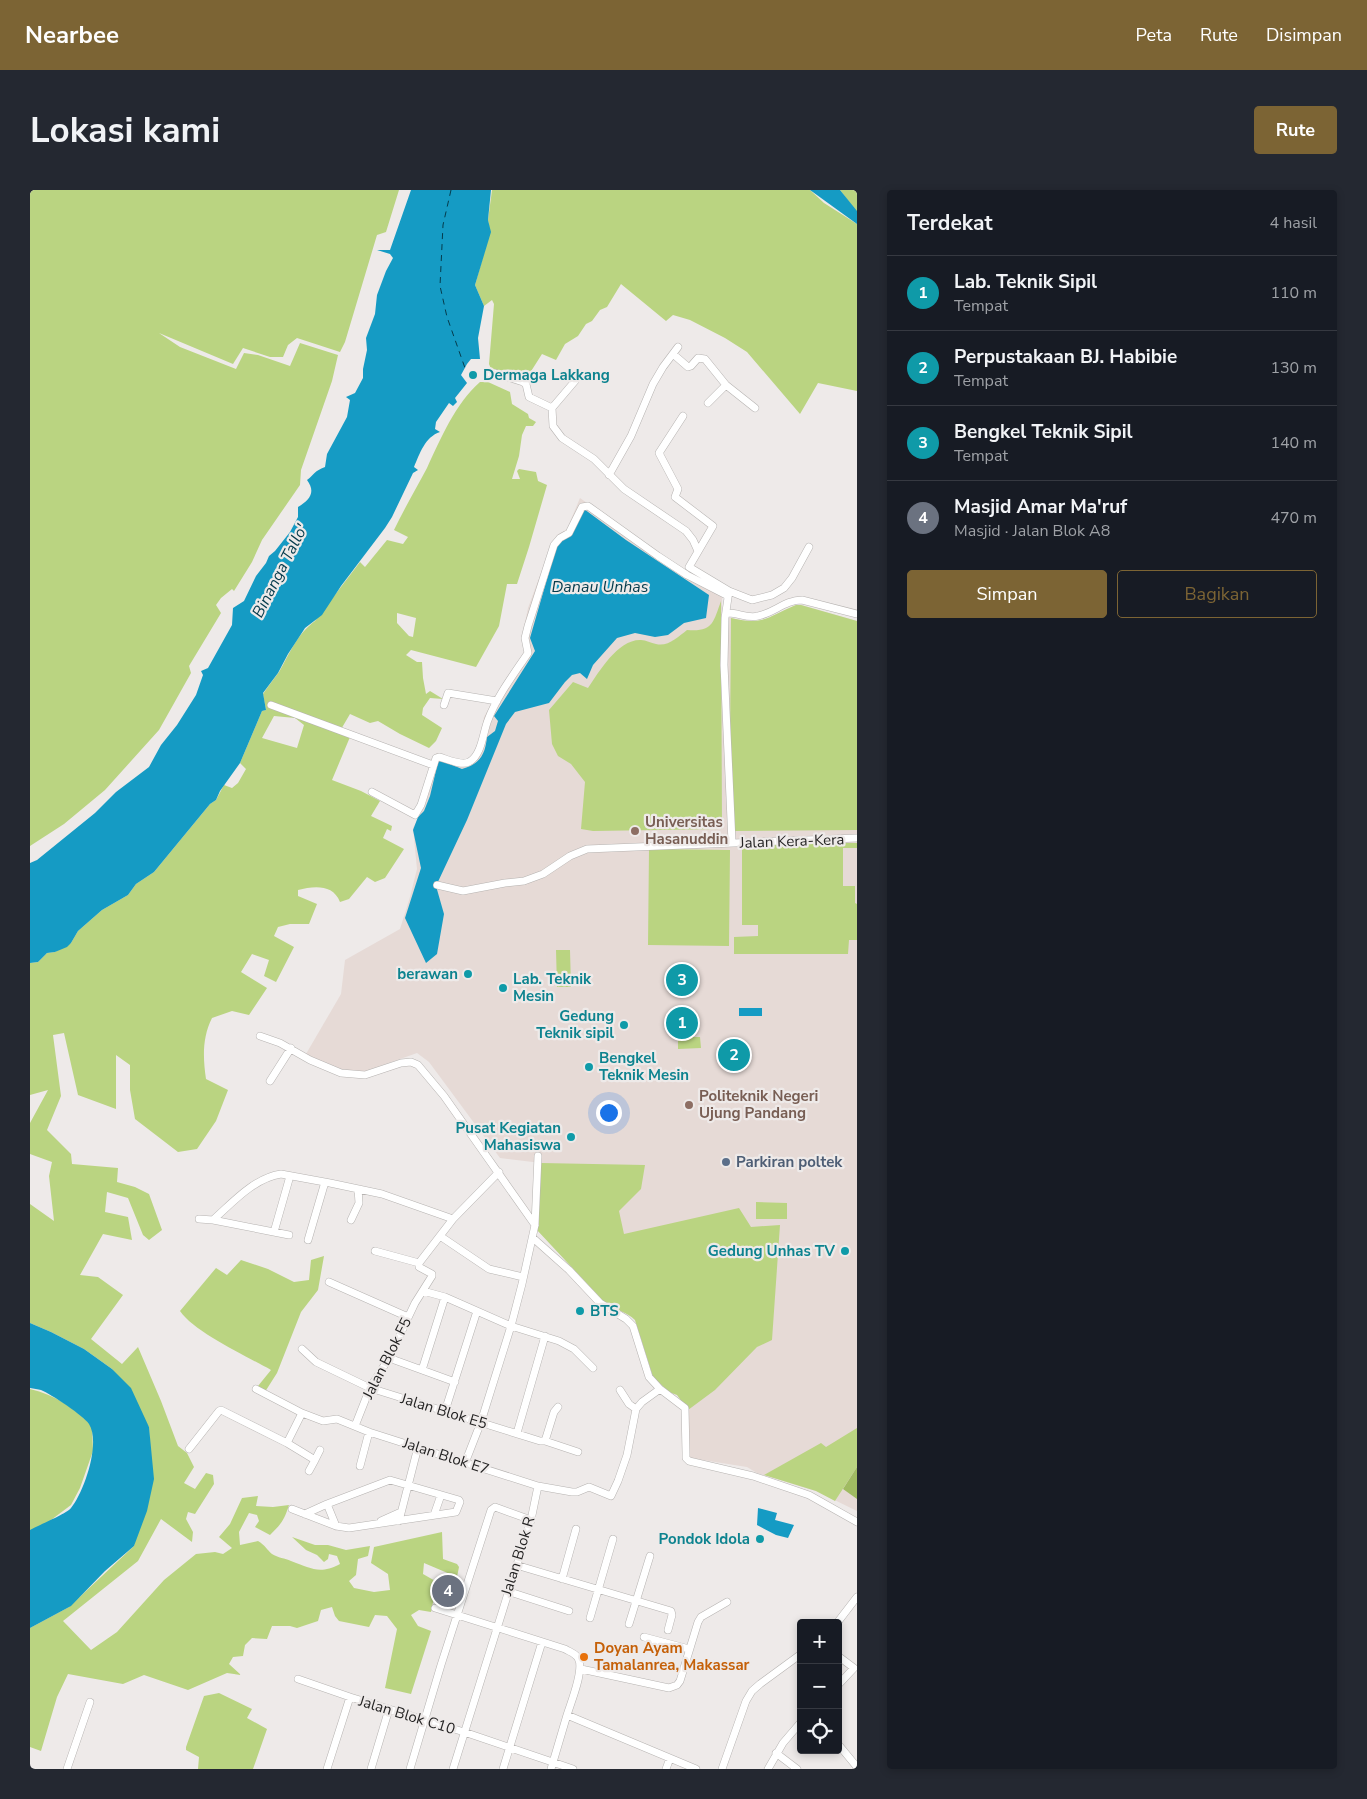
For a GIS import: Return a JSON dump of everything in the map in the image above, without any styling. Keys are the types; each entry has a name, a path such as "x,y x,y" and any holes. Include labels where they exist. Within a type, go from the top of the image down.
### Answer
{"street":[{"path":"609,475 631,436 653,384 663,367 676,351 688,367 698,358 705,359 726,385 755,408"},
{"path":"487,373 495,373 523,382 526,384 529,397 552,408"},
{"path":"575,381 552,408 554,426 562,438 586,453 624,489 686,531 698,551"},
{"path":"708,402 726,385"},
{"path":"683,416 659,453 678,489 675,497 713,526 689,567 727,602 730,612 748,617 756,617 793,601 802,600 857,614"},
{"path":"372,792 415,815 421,805 435,759 439,757 462,763 469,762 477,753 488,719 497,701 510,678 528,653 525,638 554,545 560,538 569,533 582,507 588,506 727,602 752,600 772,595 784,588 792,578 809,547"},
{"path":"727,602 724,665 732,842"},
{"path":"444,705 448,693 497,701"},
{"path":"271,705 433,766"},
{"name":"Jalan Kera-Kera","path":"437,885 446,889 466,891 524,881 543,874 570,856 587,849 857,838"},
{"path":"260,1036 290,1048 310,1060 340,1073 365,1075 401,1063 411,1062 418,1065 444,1096 536,1225"},
{"path":"270,1080 290,1048"},
{"path":"465,1463 481,1422 511,1326 533,1238 536,1225 538,1156"},
{"path":"375,1251 419,1263 453,1219 499,1172"},
{"path":"213,1220 240,1195 274,1175 325,1182 382,1194 453,1219"},
{"path":"274,1232 290,1176"},
{"path":"308,1240 325,1182"},
{"path":"351,1220 359,1203 358,1189"},
{"path":"199,1219 289,1235"},
{"path":"440,1236 490,1269 523,1277"},
{"path":"533,1238 570,1270 600,1303 633,1326 649,1377 660,1389 685,1408 686,1458 689,1461 753,1476 809,1496 857,1522"},
{"name":"Jalan Blok F5","path":"355,1426 370,1388 389,1358 408,1317 432,1275 420,1267 419,1263"},
{"path":"329,1282 408,1317"},
{"path":"423,1291 446,1297 511,1326 545,1336 569,1346 593,1368"},
{"path":"422,1370 446,1297"},
{"path":"445,1411 476,1311"},
{"path":"517,1434 545,1336"},
{"name":"Jalan Blok E5","path":"302,1349 316,1362 370,1388 578,1452"},
{"path":"389,1358 455,1382"},
{"name":"Jalan Blok E7","path":"256,1389 302,1412 323,1420 337,1419 369,1432 538,1486 572,1492 589,1486 607,1495 612,1495 627,1455 636,1409"},
{"path":"620,1390 629,1404 636,1409 642,1402 660,1389"},
{"path":"544,1442 558,1407"},
{"path":"189,1449 216,1413 221,1410 315,1460"},
{"path":"287,1444 302,1412"},
{"path":"360,1466 369,1432"},
{"path":"399,1521 418,1447"},
{"path":"309,1471 320,1450"},
{"path":"292,1510 336,1526 349,1528 456,1512 460,1502 459,1500 409,1484 388,1480 326,1504 306,1514"},
{"name":"Jalan Blok R","path":"453,1769 507,1591 531,1520 538,1486"},
{"path":"434,1515 441,1495"},
{"path":"326,1504 336,1526"},
{"path":"410,1769 457,1614 492,1509 495,1507 531,1520"},
{"path":"377,1523 401,1512"},
{"path":"562,1579 576,1528"},
{"path":"590,1618 613,1539"},
{"path":"629,1624 650,1556"},
{"path":"516,1565 671,1611 672,1615 668,1630"},
{"path":"507,1591 569,1611"},
{"path":"840,1619 857,1597"},
{"path":"581,1669 668,1688 677,1685 680,1681 701,1616 727,1602"},
{"path":"435,1608 565,1649 576,1655 580,1660 581,1669 552,1765"},
{"path":"644,1637 689,1649"},
{"path":"503,1769 542,1642"},
{"path":"722,1769 746,1701 752,1691 797,1657"},
{"path":"842,1659 854,1668 842,1681"},
{"name":"Jalan Blok C10","path":"298,1679 509,1747 552,1765 573,1769"},
{"path":"327,1769 350,1697"},
{"path":"67,1769 90,1702"},
{"path":"371,1769 389,1709"},
{"path":"567,1715 696,1769"},
{"path":"768,1769 782,1743 797,1726"},
{"path":"842,1749 857,1767"},
{"path":"776,1753 797,1769"},
{"path":"666,1769 670,1758"}],"shaded area":[{"path":"580,498 659,554 689,573 725,591 722,599 722,618 748,622 762,621 796,605 801,605 857,621 857,1511 816,1491 757,1473 747,1467 690,1458 688,1410 677,1395 669,1392 653,1377 635,1320 630,1314 615,1310 537,1230 541,1163 500,1158 429,1062 417,1053 361,1073 346,1072 312,1059 306,1054 341,994 345,960 400,929 417,869 413,828 426,803 437,761 436,753 462,761 468,760 473,754 481,736 484,717 508,676 527,653 523,632 528,608 552,543 557,535 567,529"}],"green space":[{"path":"30,190 399,190 386,232 377,235 345,342 340,352 297,338 288,345 283,357 270,357 243,348 233,364 159,333 180,347 236,369 244,353 258,355 290,366 300,343 338,355 332,381 301,470 300,485 262,540 252,562 234,591 232,589 216,605 221,613 189,666 191,673 159,730 105,790 64,824 30,846"},
{"path":"492,190 810,190 824,203 857,224 857,391 818,383 800,414 747,352 690,320 673,315 666,321 621,284 607,307 600,310 592,321 586,324 578,336 565,344 556,360 542,354 528,376 521,378 491,369 489,364 494,304 492,300 484,306 475,285 490,232 488,220"},
{"path":"840,190 857,190 857,211 856,211"},
{"path":"480,382 488,382 510,392 512,404 528,414 529,418 536,422 533,426 526,426 522,435 519,456 512,479 520,479 517,471 519,469 536,472 538,481 547,485 517,584 507,584 499,626 476,667 411,650 406,655 417,662 422,662 426,694 430,691 443,699 430,698 423,708 422,715 442,728 436,741 429,748 378,721 370,723 350,714 340,731 350,737 332,780 361,791 380,801 371,816 392,826 391,831 387,829 383,838 404,849 385,878 375,882 367,877 349,899 340,902 337,896 328,889 316,887 298,890 298,896 317,904 309,924 290,924 278,927 274,936 294,947 276,982 264,976 269,960 252,954 241,972 267,988 249,1015 232,1011 212,1018 206,1033 204,1048 206,1079 228,1090 216,1121 197,1149 178,1152 135,1119 130,1090 130,1065 116,1055 116,1109 78,1095 64,1033 53,1035 61,1096 47,1130 71,1154 72,1164 118,1168 117,1182 135,1187 149,1194 162,1230 149,1240 143,1235 128,1198 107,1192 105,1212 128,1217 132,1240 103,1234 80,1275 98,1277 123,1295 91,1339 122,1364 138,1347 178,1446 187,1453 194,1467 184,1483 195,1489 206,1473 213,1475 214,1484 195,1514 188,1512 186,1519 193,1532 192,1542 161,1519 138,1561 63,1621 91,1650 117,1632 164,1580 196,1554 215,1552 223,1554 232,1548 219,1537 230,1524 242,1498 258,1496 256,1506 273,1507 289,1505 282,1522 270,1535 255,1527 259,1521 257,1515 249,1513 239,1532 240,1545 258,1541 274,1555 321,1570 340,1564 337,1556 329,1554 328,1559 324,1562 317,1555 306,1550 292,1537 315,1545 328,1545 346,1550 370,1546 368,1556 358,1559 356,1575 349,1581 354,1588 374,1592 390,1590 388,1574 371,1563 374,1547 442,1532 443,1559 457,1564 459,1567 457,1577 424,1563 423,1574 437,1582 431,1612 419,1610 411,1615 418,1626 431,1631 411,1694 385,1688 397,1629 387,1616 375,1615 369,1627 339,1621 332,1607 321,1610 318,1621 297,1628 272,1626 267,1639 252,1638 245,1645 243,1656 233,1657 229,1664 241,1675 227,1673 188,1690 144,1675 123,1684 68,1674 57,1697 41,1751 30,1747 30,1628 69,1607 134,1546 150,1450 149,1427 112,1369 84,1349 30,1323 30,1204 54,1221 49,1176 52,1162 30,1154 30,1123 48,1090 30,1095 30,963 38,962 47,953 55,952 71,943 78,931 102,910 128,895 136,884 154,872 210,804 216,800 224,785 232,788 238,783 246,769 240,763 262,711 266,710 263,694 279,672 303,632 315,621 360,562 365,567 387,540 403,544 408,537 394,530 449,422 471,391","holes":["397,613 416,618 413,637 409,636 397,623","274,716 295,718 304,725 297,748 262,738"]},
{"path":"721,601 722,829 593,831 581,829 585,782 571,764 558,756 552,744 549,710 573,682 588,688 610,658 625,645 641,640 660,645 665,644 673,641 687,630 707,628 714,620"},
{"path":"796,605 857,621 857,830 734,831 730,743 731,618 758,621"},
{"path":"742,843 857,843 857,848 843,848 843,886 855,886 855,903 857,904 857,940 849,940 848,954 734,954 734,937 758,936 758,925 742,925"},
{"path":"649,849 730,850 729,946 648,945"},
{"path":"556,950 570,950 571,987 557,987"},
{"path":"678,1037 700,1037 701,1048 678,1049"},
{"path":"541,1163 645,1165 641,1189 619,1211 624,1234 739,1208 751,1227 780,1225 772,1340 757,1347 715,1390 688,1410 677,1395 669,1392 653,1377 635,1320 606,1304 537,1230"},
{"path":"756,1202 787,1203 787,1219 756,1219"},
{"path":"324,1256 318,1290 301,1312 277,1373 263,1395 258,1386 271,1370 209,1335 187,1319 180,1311 216,1268 227,1275 241,1260 268,1269 294,1282 309,1280 311,1260"},
{"path":"30,1389 56,1399 72,1408 85,1419 92,1426 93,1451 80,1488 71,1505 39,1529 30,1532"},
{"path":"857,1428 857,1467 835,1501 816,1491 764,1475 821,1443 826,1447"},
{"path":"857,1467 857,1499 843,1489"},
{"path":"219,1693 252,1709 247,1718 267,1729 253,1769 198,1769 199,1757 186,1750 204,1696"}],"water":[{"name":"Binanga Tallo'","path":"411,190 491,190 488,220 491,232 475,285 484,306 478,338 480,359 471,359 467,364 461,375 467,383 455,398 457,402 453,406 449,403 436,422 435,429 440,432 430,438 418,456 414,467 418,470 413,473 385,528 341,586 322,615 305,628 278,673 263,693 266,710 262,711 240,763 220,791 216,800 210,804 154,872 136,884 128,895 102,910 78,931 67,947 47,953 38,962 30,963 30,863 37,860 95,813 116,792 149,767 161,745 177,725 196,695 203,675 201,671 208,668 232,625 233,608 244,601 256,576 269,556 290,532 298,517 298,507 306,502 311,492 310,484 307,480 325,467 327,454 347,417 350,400 346,397 355,393 363,378 367,350 366,338 375,314 377,295 393,258 390,254 377,250 390,250"},
{"path":"810,190 840,190 857,211 857,224"},
{"name":"Danau Unhas","path":"584,509 626,540 709,595 706,618 684,623 668,635 655,637 635,633 617,638 593,665 587,679 580,673 572,675 549,703 515,712 506,724 467,820 436,886 444,914 437,954 426,963 405,918 421,868 413,830 430,796 438,762 440,760 462,769 473,764 483,754 487,737 495,731 498,721 494,716 535,651 530,638 558,541 571,536"},
{"path":"739,1008 762,1008 762,1016 739,1016"},
{"path":"30,1323 84,1349 112,1369 131,1388 149,1427 154,1479 147,1511 134,1546 105,1571 71,1606 30,1628 30,1530 71,1508 86,1479 93,1443 92,1432 86,1420 46,1392 30,1388"},
{"path":"758,1508 777,1513 775,1520 794,1525 788,1538 776,1535 757,1525"}],"ferry route":[{"path":"451,190 443,225 440,286 447,317 465,368"}],"place":[{"name":"Dermaga Lakkang","path":"473,375"},
{"name":"Universitas Hasanuddin","path":"635,831"},
{"name":"berawan","path":"468,974"},
{"name":"Bengkel Teknik Sipil","path":"682,980"},
{"name":"Lab. Teknik Mesin","path":"503,988"},
{"name":"Lab. Teknik Sipil","path":"682,1023"},
{"name":"Gedung Teknik sipil","path":"624,1025"},
{"name":"Perpustakaan BJ. Habibie","path":"734,1055"},
{"name":"Bengkel Teknik Mesin","path":"589,1067"},
{"name":"Politeknik Negeri Ujung Pandang","path":"689,1105"},
{"name":"Pusat Kegiatan Mahasiswa","path":"571,1137"},
{"name":"Parkiran poltek","path":"726,1162"},
{"name":"Gedung Unhas TV","path":"845,1251"},
{"name":"BTS","path":"580,1311"},
{"name":"Pondok Idola","path":"760,1539"},
{"name":"Masjid Amar Ma'ruf","path":"448,1591"},
{"name":"Doyan Ayam Tamalanrea, Makassar","path":"584,1657"}]}
